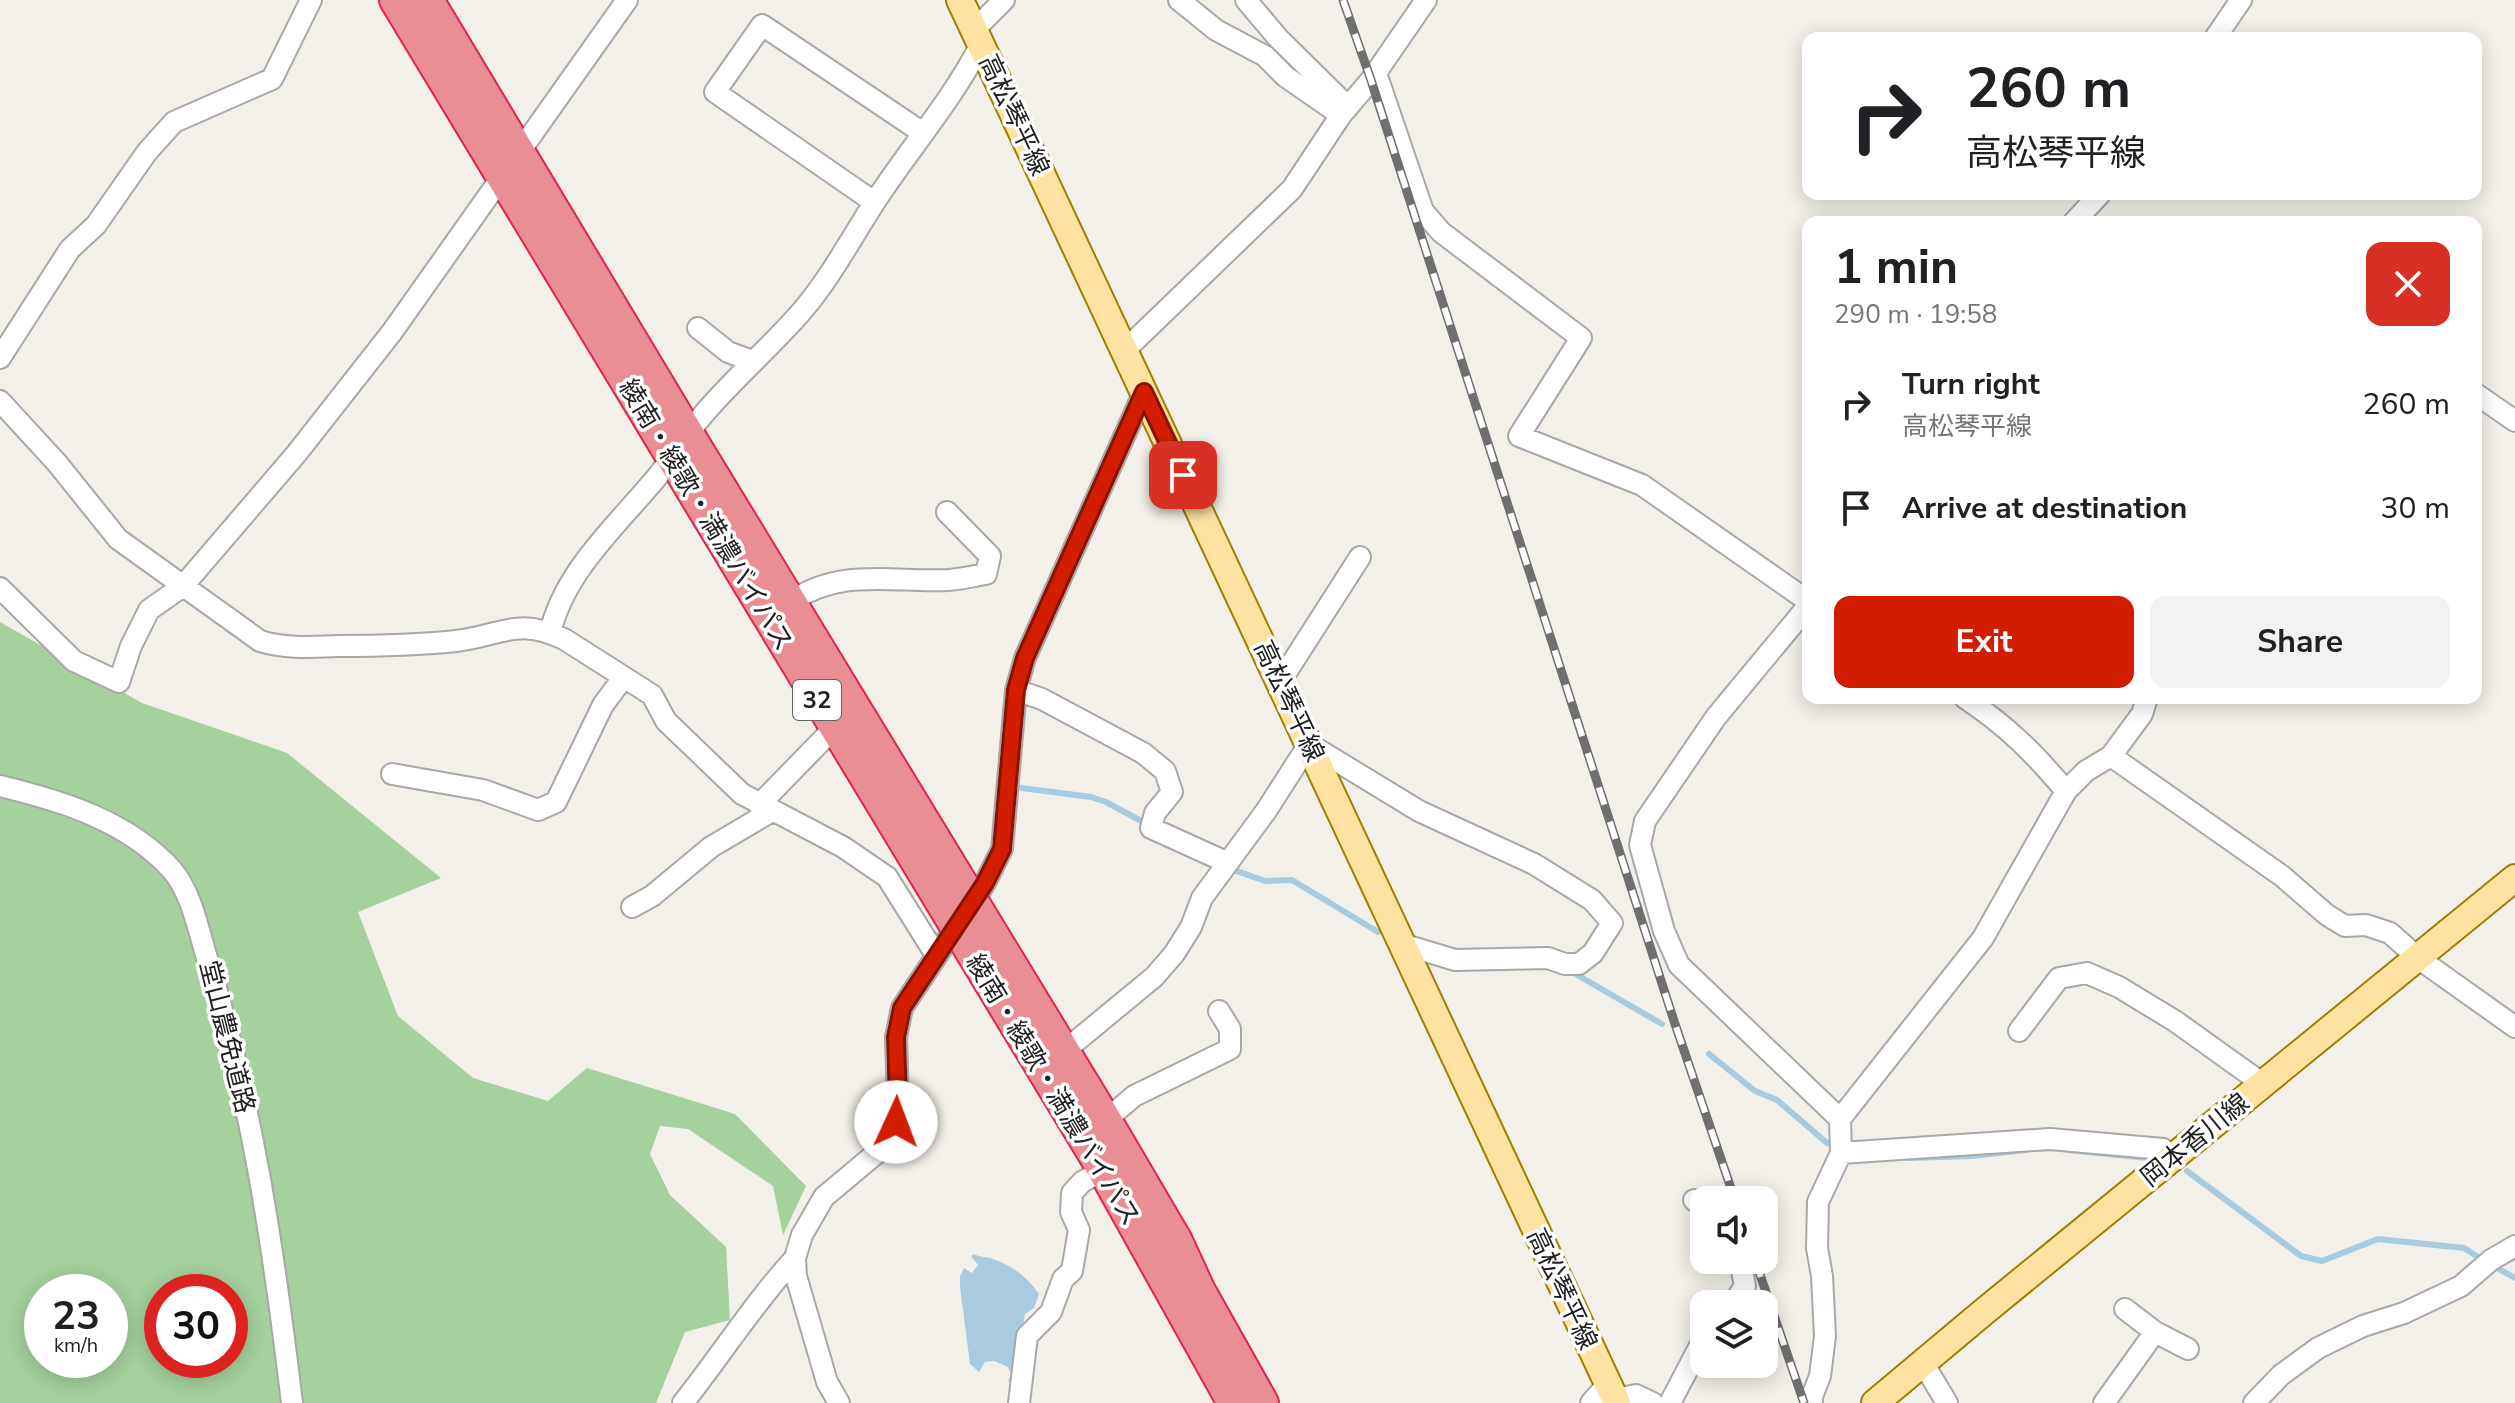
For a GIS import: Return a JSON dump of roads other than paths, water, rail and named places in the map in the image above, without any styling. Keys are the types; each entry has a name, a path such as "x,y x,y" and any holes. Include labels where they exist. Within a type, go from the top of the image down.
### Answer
{"highway":[{"name":"綾南・綾歌・満濃バイパス","path":"395,0 502,177 680,446 790,602 1233,1403"},
{"name":"綾南・綾歌・満濃バイパス","path":"428,0 520,152 834,728 1063,1052 1177,1241 1200,1291 1263,1403"}],"main road":[{"name":"高松琴平線","path":"960,0 1402,944 1608,1398"},
{"name":"岡本香川線","path":"1875,1403 2515,878"}],"street":[{"path":"0,358 70,249 96,225 147,152 174,122 272,79 311,0"},
{"path":"0,588 74,661 119,682 131,646 149,610 183,586 297,453 392,332 627,0"},
{"path":"550,633 554,614 565,590 585,562 752,361 803,310 856,235 874,202 964,77 978,37 1004,0"},
{"path":"1179,0 1216,30 1265,56 1286,77 1345,111"},
{"path":"1246,0 1345,111"},
{"path":"1124,351 1292,189 1426,0"},
{"path":"2219,32 2241,0"},
{"path":"874,202 715,92 762,25 923,133"},
{"path":"1376,73 1423,211 1441,232 1581,338 1519,436 1642,485 1802,600"},
{"path":"2080,216 2094,200"},
{"path":"698,328 728,352 752,361"},
{"path":"839,1403 827,1382 796,1276 795,1258 802,1235 824,1197 879,1151 896,1122 896,1037 902,1008 964,914 1002,849 1016,690 1025,658 1144,392"},
{"path":"2482,398 2515,421"},
{"path":"0,401 57,463 118,539 260,641 280,647 459,641 521,626 550,633 652,695 666,721 742,794 843,847 887,877 936,955"},
{"path":"790,602 819,585 865,577 949,580 986,574 990,556 947,512"},
{"path":"1280,682 1360,557"},
{"path":"1802,611 1716,717 1645,821 1640,845 1664,931 1679,965 1840,1119"},
{"path":"392,774 483,790 538,810 556,802 603,705 623,678"},
{"path":"1016,690 1042,699 1143,753 1165,771 1172,792 1155,813 1151,828 1226,862"},
{"path":"1974,704 2030,748 2066,791"},
{"path":"1812,1403 1820,1376 1825,1336 1822,1276 1817,1248 1818,1202 1841,1153 1840,1119 1983,938 2066,791 2086,771 2111,756 2142,714 2145,704"},
{"path":"632,907 652,896 711,847 765,808 834,728"},
{"path":"1063,1052 1154,977 1185,936 1202,898 1266,811 1309,744 1419,811 1534,864 1592,900 1612,923 1593,953 1579,964 1565,964 1548,958 1455,960 1402,944"},
{"path":"2111,756 2282,876 2327,915 2345,926 2366,925 2390,933 2418,958 2515,1027"},
{"name":"堂山農免道路","path":"0,786 84,812 129,832 175,873 192,909 213,976 248,1116 281,1308 292,1403"},
{"path":"2019,1031 2059,978 2087,973 2119,987 2175,1021 2263,1084"},
{"path":"1019,1403 1027,1336 1051,1312 1063,1279 1072,1271 1079,1230 1071,1212 1072,1193 1082,1182 1103,1170 1106,1120 1134,1096 1230,1049 1230,1029 1219,1011"},
{"path":"1841,1153 2050,1139 2163,1149 2174,1157"},
{"path":"2254,1403 2281,1375 2318,1348 2461,1286 2491,1260 2515,1246"},
{"path":"683,1403 729,1344 761,1295 795,1258"},
{"path":"2125,1309 2155,1332 2188,1349"},
{"path":"2104,1403 2155,1332"},
{"path":"1923,1363 1947,1403"},
{"path":"1670,1403 1690,1365"},
{"path":"1608,1398 1636,1395 1653,1403"}],"water":[{"path":"974,1254 1013,1269 1039,1294 1034,1308 1025,1314 1023,1325 1027,1329 1015,1378 1007,1382 1011,1375 1008,1367 994,1361 985,1362 979,1372 970,1364 960,1276 964,1268 972,1273 978,1265 971,1256"}],"waterway":[{"path":"1014,787 1091,797 1143,822"},
{"path":"1231,869 1265,881 1292,880 1378,932"},
{"path":"1572,972 1662,1024"},
{"path":"1709,1054 1755,1091 1777,1100 1827,1143"},
{"path":"1909,1158 2026,1150"},
{"path":"2068,1150 2148,1158"},
{"path":"2187,1171 2301,1256 2322,1261 2378,1239 2464,1248 2483,1260"},
{"path":"2492,1265 2515,1278"}],"railway":[{"path":"1343,0 1730,1186"},
{"path":"1760,1274 1804,1403"}]}
